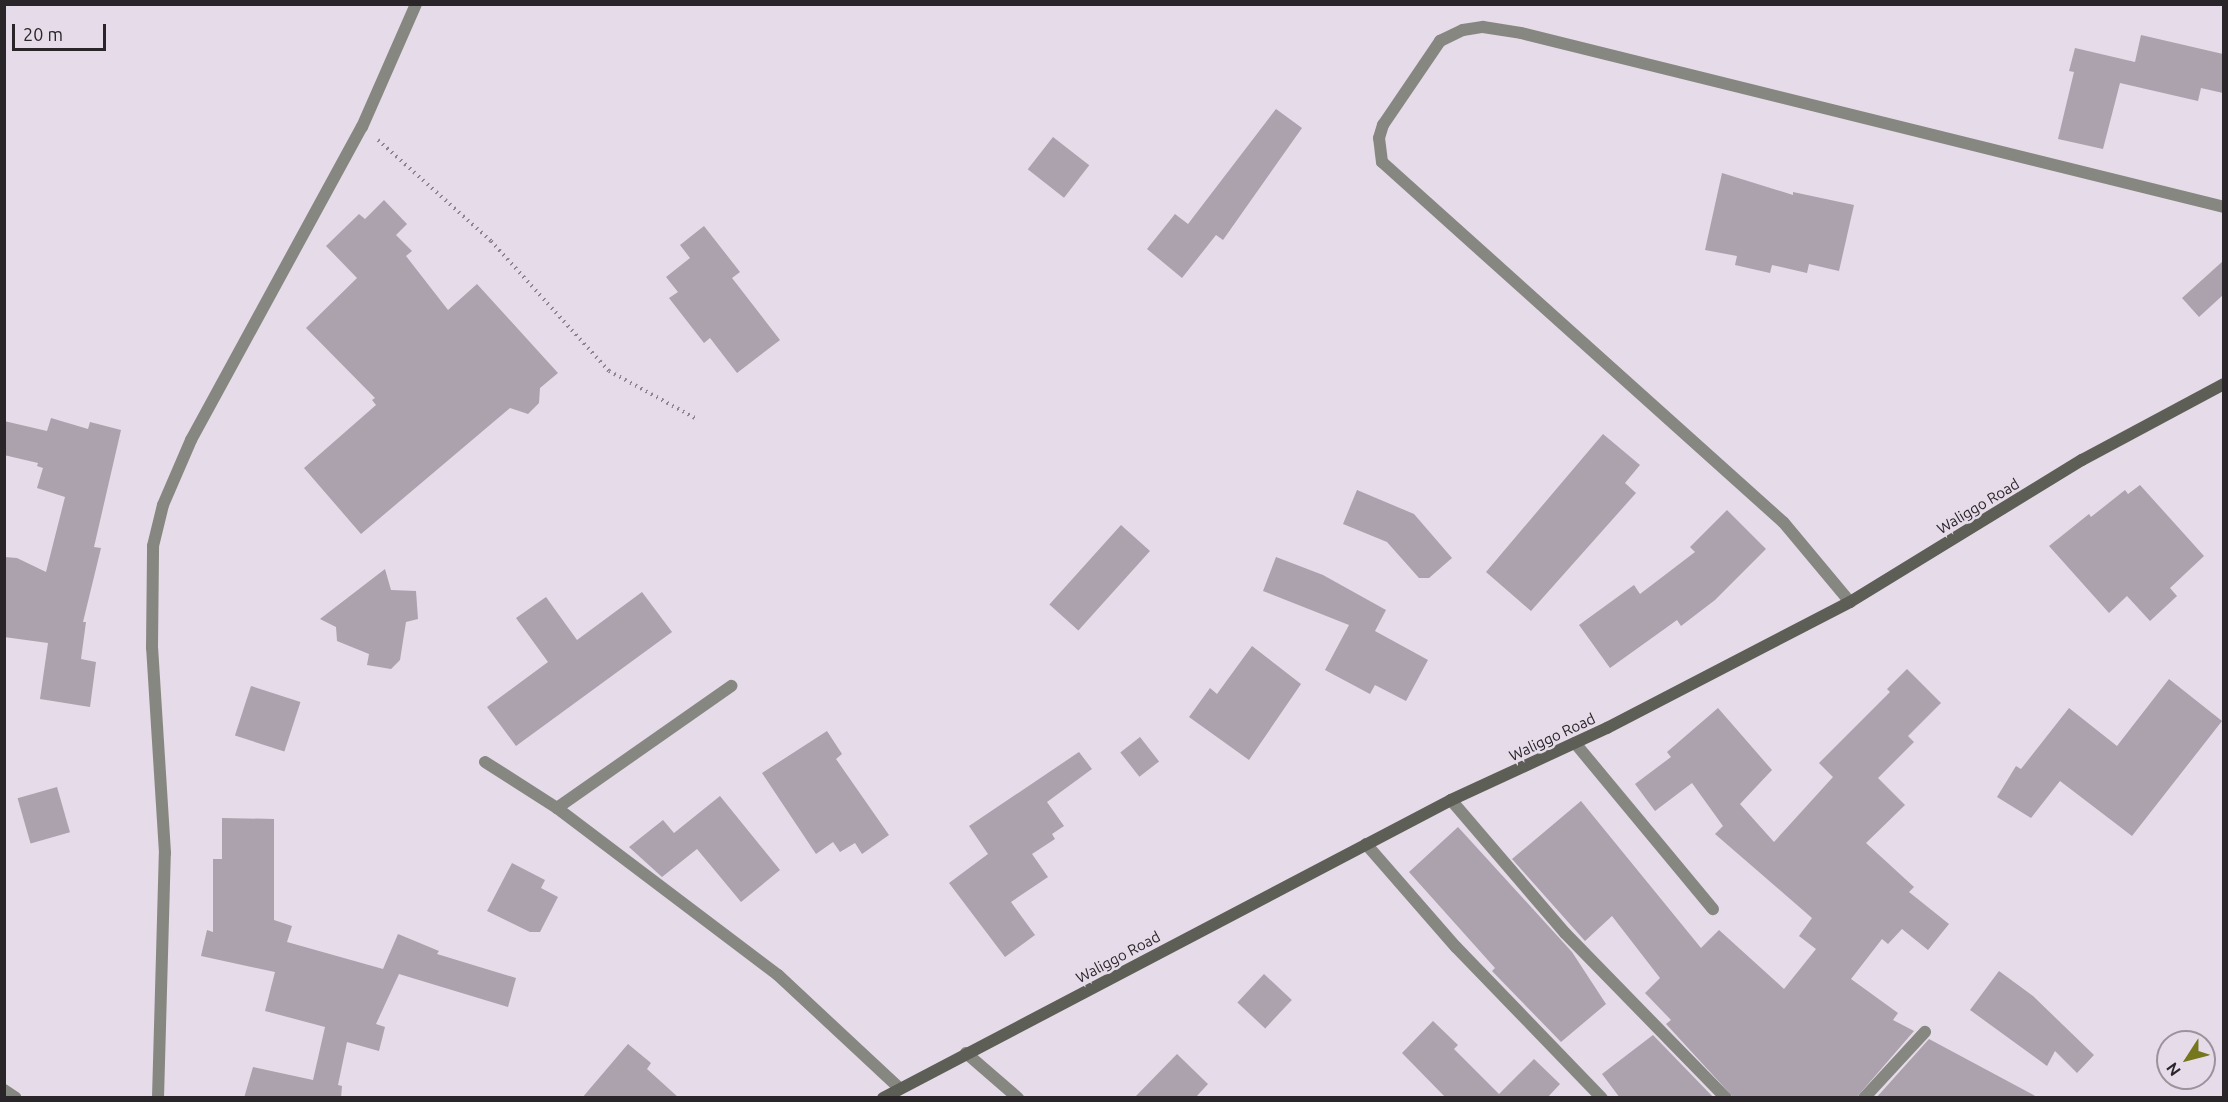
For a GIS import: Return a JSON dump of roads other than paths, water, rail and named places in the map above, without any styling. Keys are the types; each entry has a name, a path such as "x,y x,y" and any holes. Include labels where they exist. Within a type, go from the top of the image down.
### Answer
{"street":[{"path":"158,1098 165,853 152,648 153,546 163,505 191,440 362,127 416,4"},
{"path":"1850,602 1775,515 1382,162 1379,138 1383,125 1440,41 1463,30 1484,27 1521,33 2223,207"},
{"name":"Waliggo Road","path":"883,1098 1451,800 1575,743 1850,602 2082,460 2223,384"},
{"path":"557,808 731,686"},
{"path":"1575,743 1713,909"},
{"path":"485,762 557,808 778,975 899,1088"},
{"path":"1451,800 1565,933 1726,1098"},
{"path":"1366,844 1456,947 1602,1098"},
{"path":"1864,1098 1925,1032"},
{"path":"966,1053 1018,1098"},
{"path":"4,1090 16,1098"}]}
